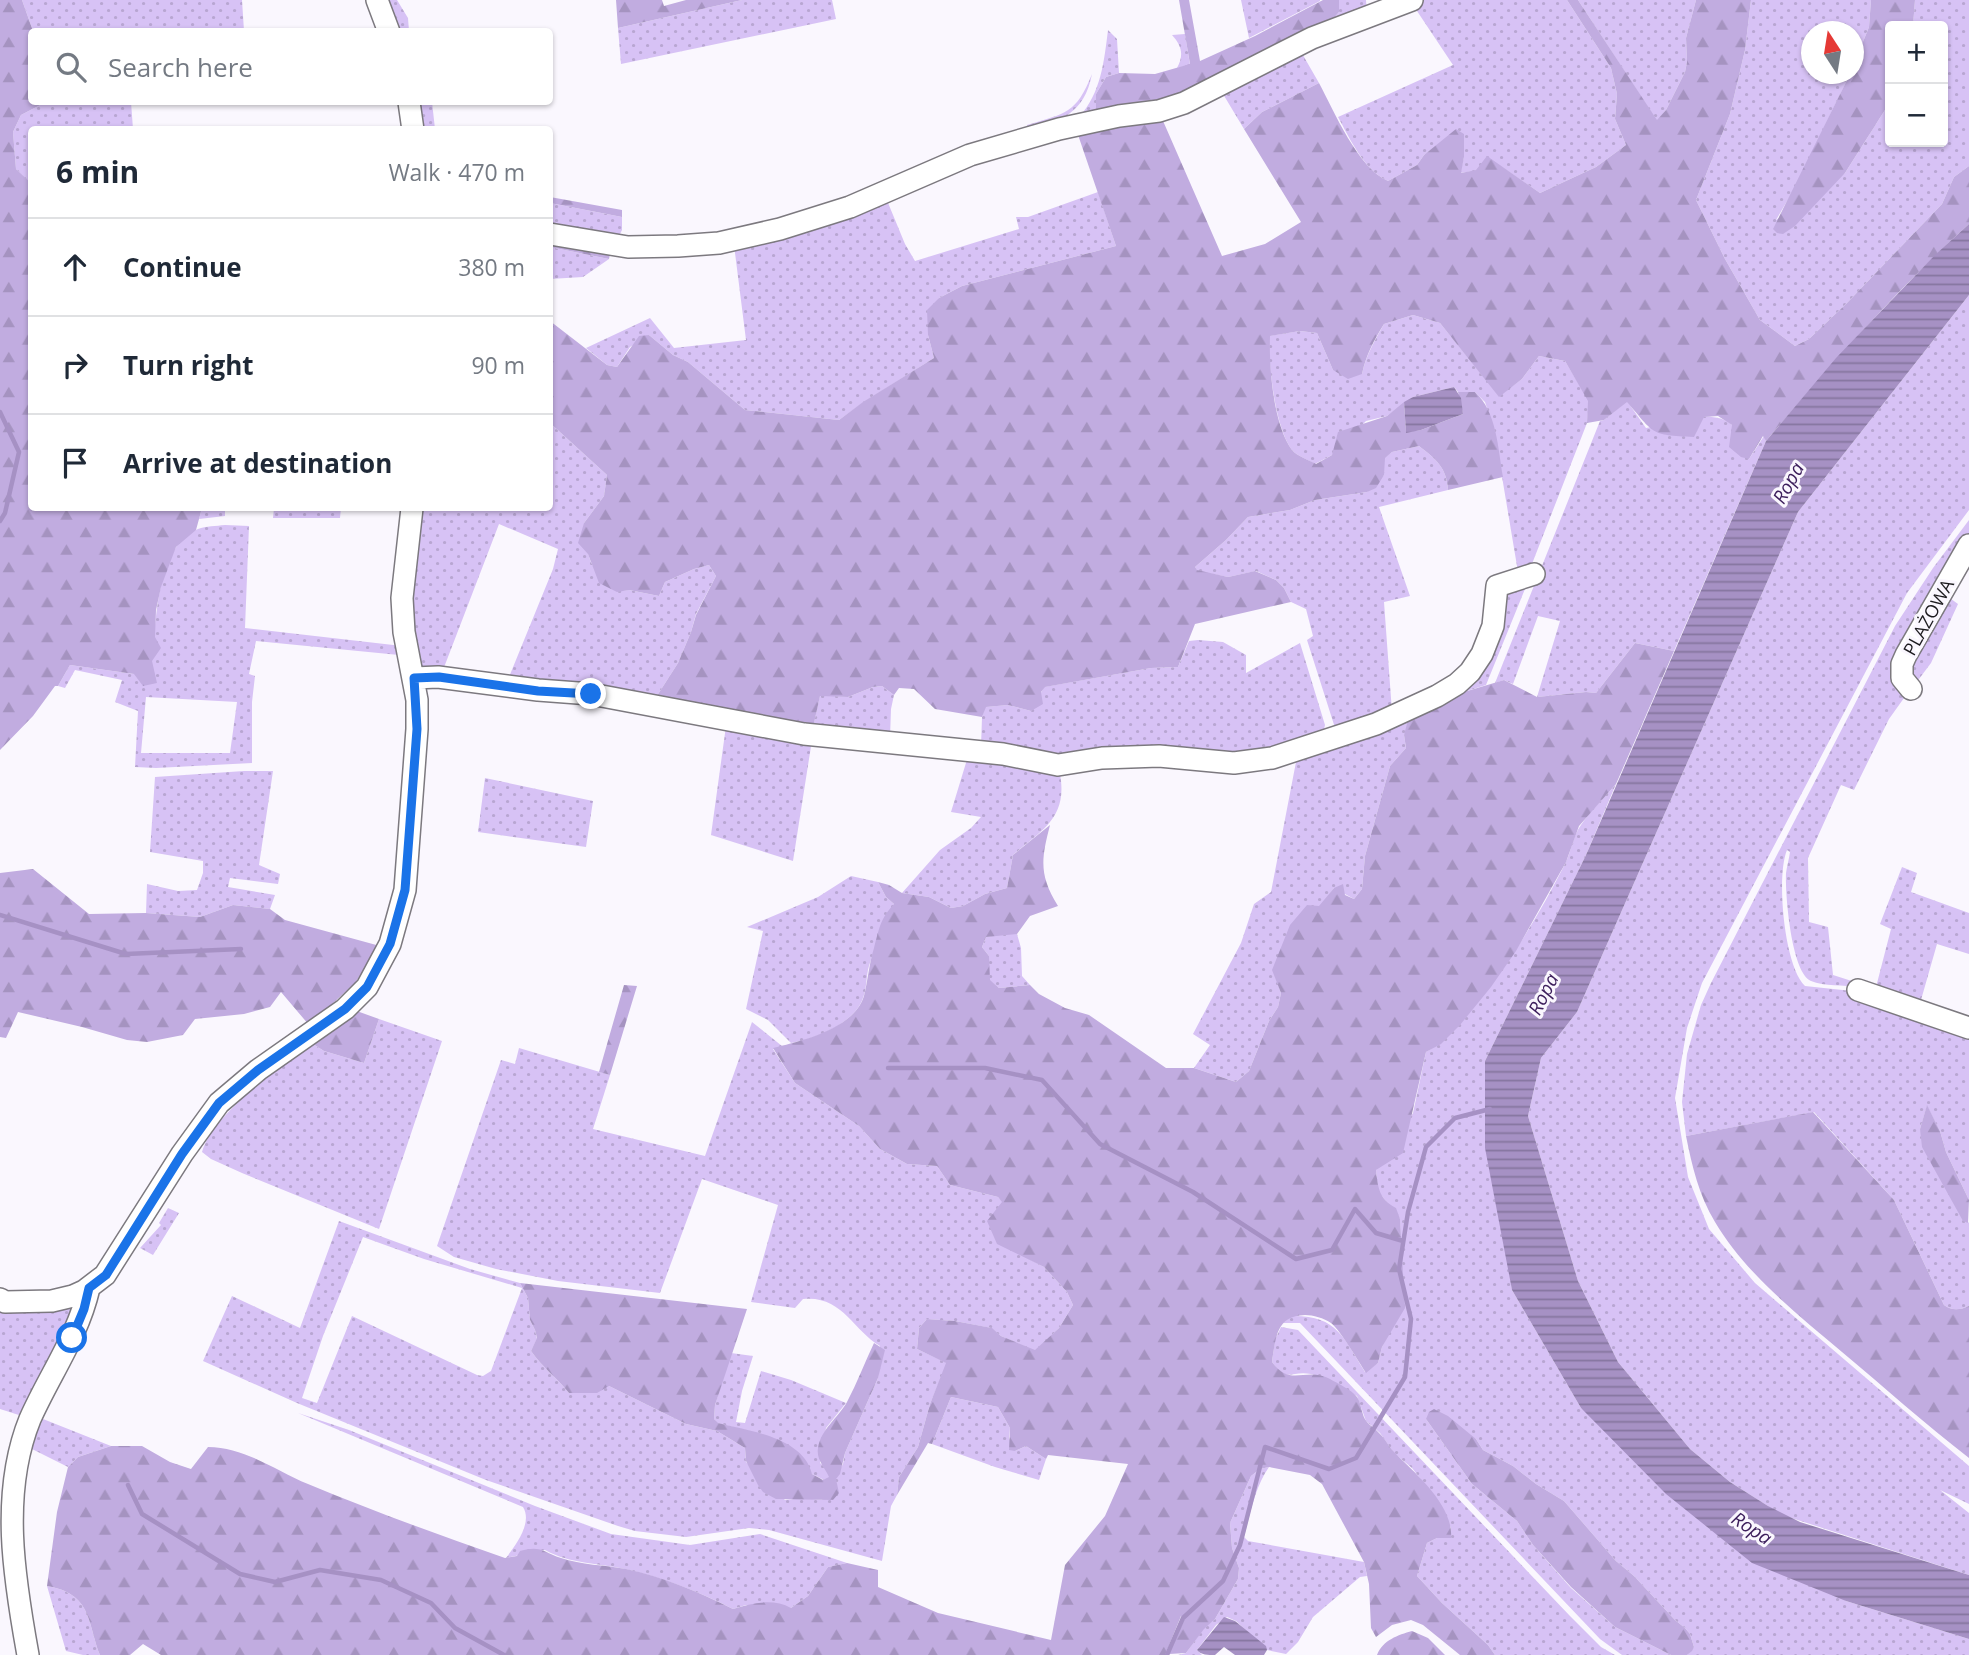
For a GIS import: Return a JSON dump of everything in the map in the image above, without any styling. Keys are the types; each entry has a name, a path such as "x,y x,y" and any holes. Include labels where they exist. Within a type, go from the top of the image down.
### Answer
{"street":[{"path":"377,0 388,28"},
{"path":"553,234 628,247 678,246 719,243 780,229 849,207 970,155 1059,129 1119,116 1159,111 1184,103 1312,38 1412,0"},
{"path":"409,105 412,126"},
{"path":"0,1299 5,1302 52,1301 73,1296 106,1275 182,1154 219,1103 258,1070 345,1009 367,987 390,944 405,890 417,729 414,678 404,632 402,598 412,511"},
{"name":"PLAŻOWA","path":"1911,689 1902,678 1906,655 1969,545"},
{"path":"414,678 439,677 538,691 591,694 804,734 1003,754 1058,765 1102,758 1159,756 1234,763 1272,758 1376,724 1457,684 1471,672 1482,654 1493,626 1497,586 1534,574"},
{"path":"1857,990 1969,1028"},
{"path":"27,1655 14,1587 11,1523 15,1466 30,1417 72,1338 89,1288"}],"shaded area":[{"path":"22,0 242,0 244,28 32,28"},
{"path":"386,0 397,0 408,18 409,28 395,28"},
{"path":"742,0 832,0 836,19 621,64 618,28"},
{"path":"1241,0 1320,0 1320,1 1249,38"},
{"path":"1339,0 1366,0 1367,15 1328,25 1339,12"},
{"path":"1423,0 1567,0 1611,68 1617,94 1615,119 1626,145 1596,167 1540,193 1502,167 1460,173 1464,157 1439,144 1424,155 1417,165 1388,181 1379,176 1358,153 1338,117 1453,65 1413,5"},
{"path":"1578,0 1696,0 1686,38 1685,72 1666,110 1657,121"},
{"path":"1751,0 1871,0 1869,27 1864,39 1864,21 1801,21 1801,84 1845,84 1776,220 1845,173 1885,110 1885,147 1948,147 1948,21 1913,21 1915,0 1969,0 1969,166 1954,177 1942,204 1846,304 1809,339 1795,346 1760,320 1725,259 1696,200 1730,114 1745,50"},
{"path":"1108,30 1117,39 1119,73 1106,77 1096,94 1096,117 1079,117 1097,87"},
{"path":"1185,34 1190,65 1177,68 1181,51 1172,35"},
{"path":"1300,50 1319,83 1262,112 1244,129 1220,89"},
{"path":"1092,74 1083,99 1077,107 1060,119 1027,133 1027,125 1060,114 1075,105"},
{"path":"40,105 131,105 133,126 28,126 28,181 16,169 13,132 21,115"},
{"path":"420,105 432,105 435,126 424,126"},
{"path":"1098,192 1116,246 962,286 939,298 928,335 934,358 839,420 745,410 688,362 673,355 649,335 630,347 617,367 607,365 586,348 650,318 674,348 746,340 734,245 886,198 915,261 1019,229 1016,217 1028,217"},
{"path":"553,204 622,217 622,230 618,238 553,229"},
{"path":"553,248 609,259 583,277 553,279"},
{"path":"1969,295 1969,510 1907,593 1702,983 1687,1028 1675,1098 1688,1177 1709,1229 1755,1283 1969,1466 1969,1504 1940,1490 1969,1513 1969,1575 1782,1515 1730,1482 1690,1449 1618,1362 1578,1281 1528,1116 1541,1058 1577,1012 1798,512"},
{"path":"1413,315 1440,323 1499,396 1522,379 1539,356 1565,361 1589,401 1587,423 1530,569 1518,572 1494,429 1485,402 1475,392 1458,392 1454,387 1413,397 1387,416 1366,421 1332,455 1315,464 1294,452 1286,439 1274,395 1269,336 1300,331 1317,333 1333,370 1362,374 1368,354 1384,324"},
{"path":"1627,401 1646,428 1690,418 1714,417 1724,420 1737,432 1749,459 1764,436 1766,441 1674,651 1635,643 1596,693 1537,697 1560,621 1538,616 1513,684 1504,680 1495,683 1600,421"},
{"path":"553,426 607,475 604,496 584,523 591,562 607,582 617,591 629,590 659,596 665,582 694,569 709,565 716,576 696,614 678,663 653,702 507,682 553,569 558,549 499,524 443,670 436,671 420,666 412,609 422,511 553,511"},
{"path":"1419,446 1440,465 1448,490 1379,507 1410,596 1384,602 1392,712 1336,731 1307,640 1313,636 1306,609 1291,602 1284,588 1276,580 1256,571 1228,577 1197,571 1195,567 1248,517 1290,510 1315,500 1367,492 1384,475 1384,458 1392,452"},
{"path":"201,511 225,511 225,516 199,519"},
{"path":"274,511 341,511 340,518 273,518"},
{"path":"1969,520 1969,538 1903,650 1909,691 1889,719 1854,790 1841,785 1808,858 1809,922 1828,927 1833,975 1858,983 1858,988 1816,983 1804,975 1794,948 1788,914 1786,873 1790,852 1787,850 1782,879 1787,941 1798,975 1805,986 1852,991 1969,1031 1969,1200 1927,1106 1920,1129 1969,1222 1969,1306 1956,1309 1944,1305 1894,1200 1814,1112 1686,1136 1682,1102 1687,1054 1701,1005 1711,983 1895,626"},
{"path":"222,525 249,526 245,628 402,646 399,655 256,641 249,674 255,676 252,702 252,763 135,767 138,711 115,702 122,680 75,670 65,688 58,686 70,665 134,674 152,661 161,588 174,551 184,538 198,529","holes":["146,697 237,702 230,753 141,753"]},
{"path":"1529,579 1486,685 1454,695 1503,587"},
{"path":"1947,596 1958,604 1931,663 1913,687 1906,660"},
{"path":"1189,641 1223,642 1246,655 1246,673 1300,643 1325,725 1323,734 1275,752 1056,761 981,747 985,707 1008,705 1031,711 1044,687 1151,668 1178,667"},
{"path":"882,686 894,695 890,738 812,732 820,695 848,697"},
{"path":"1419,711 1404,735 1406,748 1390,766 1365,856 1362,889 1354,899 1334,888 1273,970 1281,993 1278,1007 1269,1021 1249,1071 1236,1082 1194,1068 1210,1045 1193,1034 1241,943 1254,904 1271,892 1296,762 1310,753"},
{"path":"726,726 812,740 793,861 711,835"},
{"path":"969,753 1060,774 1060,802 1043,830 1013,855 1007,888 985,894 963,906 951,908 929,897 902,893 940,850 971,828 981,817 951,812"},
{"path":"273,771 259,865 280,874 278,884 230,878 228,887 275,895 270,909 233,905 200,917 146,913 147,884 178,891 197,890 203,873 203,861 150,852 155,777"},
{"path":"485,778 593,801 586,847 478,832"},
{"path":"1616,784 1586,855 1485,1061 1512,1290 1581,1408 1846,1601 1969,1639 1969,1655 1687,1655 1694,1647 1690,1634 1616,1561 1564,1501 1513,1466 1483,1450 1476,1439 1426,1419 1472,1484 1517,1521 1533,1545 1571,1588 1615,1627 1671,1655 1622,1655 1600,1639 1300,1323 1283,1323 1291,1316 1319,1319 1337,1330 1365,1372 1378,1363 1389,1332 1401,1249 1400,1219 1378,1191 1376,1170 1413,1113 1426,1052 1454,1029 1496,978 1544,903 1565,864 1578,829"},
{"path":"1902,867 1917,873 1911,892 1969,913 1969,954 1937,944 1919,1007 1875,991 1891,929 1880,924"},
{"path":"851,876 878,882 886,897 894,904 871,958 863,998 843,1023 822,1034 791,1043 768,1020 746,1009 763,931 747,927 818,897"},
{"path":"1017,934 1021,948 1022,976 1030,985 999,988 989,980 989,956 982,947 986,937"},
{"path":"379,1019 442,1041 379,1229 242,1173 202,1152 219,1122 233,1107 266,1078 313,1044 324,1051 364,1063"},
{"path":"752,1022 782,1046 773,1049 795,1083 859,1126 880,1149 907,1164 937,1166 950,1185 998,1197 1029,1259 1044,1267 1067,1292 1073,1305 1059,1328 1035,1351 1001,1336 991,1328 927,1319 919,1328 917,1349 947,1363 930,1404 918,1447 899,1477 882,1561 769,1530 749,1528 686,1537 635,1531 618,1526 486,1480 297,1403 203,1361 232,1296 300,1328 339,1221 470,1269 520,1283 528,1298 530,1320 537,1339 531,1351 569,1393 609,1386 686,1424 717,1431 745,1448 746,1462 785,1500 822,1500 843,1464 845,1453 878,1378 880,1346 828,1302 803,1299 795,1308 751,1302 778,1205 702,1179 660,1293 558,1281 496,1269 454,1257 437,1246 501,1060 515,1064 519,1048 610,1075 593,1129 705,1156","holes":["363,1237 424,1259 522,1288 491,1371 483,1376 477,1375 352,1316 317,1403 302,1398 323,1336"]},
{"path":"168,1208 179,1213 153,1255 140,1248 161,1225 159,1223"},
{"path":"66,1307 72,1309 70,1322 22,1416 0,1409 0,1308 17,1312"},
{"path":"1281,1327 1298,1330 1570,1616 1601,1647 1615,1655 1495,1655 1488,1645 1442,1603 1417,1576 1427,1543 1437,1538 1451,1537 1451,1528 1437,1500 1412,1468 1394,1453 1380,1433 1366,1421 1357,1396 1316,1375 1290,1375 1277,1369 1272,1362 1275,1340"},
{"path":"731,1353 753,1356 736,1422 745,1423 761,1371 791,1380 846,1403 826,1428 820,1463 826,1468 830,1478 824,1480 812,1474 749,1431 717,1423 714,1419 715,1405"},
{"path":"951,1397 998,1407 1010,1428 1009,1438 1015,1451 1026,1446 1046,1459 1039,1480 932,1444"},
{"path":"298,1413 349,1430 611,1534 690,1545 760,1534 847,1563 828,1567 808,1596 791,1608 746,1605 733,1609 653,1576 574,1561 545,1550 506,1558 524,1527 526,1513 523,1507"},
{"path":"38,1417 111,1446 78,1457 68,1467 26,1446"},
{"path":"1269,1467 1257,1492 1244,1537 1248,1541 1364,1562 1367,1576 1360,1577 1313,1617 1298,1642 1286,1654 1267,1650 1236,1621 1227,1617 1216,1625 1197,1650 1202,1655 1178,1655 1186,1653 1204,1628 1215,1619 1238,1579 1239,1568 1232,1548 1230,1523 1251,1476 1260,1469"},
{"path":"47,1586 62,1590 80,1602 86,1611 100,1655 66,1651"}],"green space":[{"path":"0,0 22,0 32,28 28,28 28,105 40,105 21,115 13,132 16,169 28,180 28,511 201,511 196,530 176,547 161,587 156,610 155,637 161,648 152,661 157,683 143,686 134,674 70,665 58,686 55,686 33,716 0,750"},
{"path":"616,0 662,0 664,6 686,0 742,0 618,28"},
{"path":"1179,0 1189,0 1200,61 1323,0 1339,0 1339,12 1327,26 1180,100 1096,117 1096,94 1106,77 1119,73 1155,74 1190,64"},
{"path":"1567,0 1578,0 1657,120 1666,110 1685,72 1686,38 1696,0 1751,0 1745,50 1730,114 1696,200 1725,259 1760,320 1795,346 1809,339 1846,304 1942,204 1954,177 1969,166 1969,224 1889,302 1766,441 1763,436 1749,459 1741,457 1729,447 1732,425 1718,416 1704,417 1694,437 1654,431 1627,402 1604,420 1587,423 1588,401 1565,361 1539,356 1522,379 1499,397 1440,323 1413,315 1384,324 1371,348 1362,374 1348,379 1333,370 1317,333 1300,331 1270,336 1270,363 1276,411 1286,439 1297,454 1316,464 1332,455 1338,432 1387,416 1404,402 1406,432 1421,430 1463,414 1458,392 1475,392 1492,420 1503,477 1448,490 1440,465 1419,446 1392,452 1385,458 1384,475 1376,488 1367,492 1315,500 1290,510 1248,517 1195,567 1197,570 1228,577 1255,571 1276,580 1284,588 1291,602 1195,624 1178,667 1151,668 1045,687 1041,692 1043,704 1031,711 1008,705 986,707 982,717 935,709 914,689 899,688 894,695 882,686 848,697 820,696 812,732 653,702 678,663 696,615 716,576 709,565 694,569 665,582 659,596 629,590 617,592 599,583 588,554 578,543 584,523 604,496 607,475 553,426 553,323 607,365 617,367 639,336 649,335 673,355 688,362 745,410 839,420 934,358 928,335 927,310 939,298 962,286 1116,246 1076,129 1160,114 1222,256 1265,244 1301,222 1244,129 1262,112 1319,83 1357,152 1377,174 1388,181 1417,165 1424,155 1456,129 1464,134 1461,173 1476,170 1487,156 1540,193 1596,167 1626,145 1615,119 1617,94 1611,68"},
{"path":"1871,0 1915,0 1913,21 1885,21 1885,110 1845,173 1795,226 1783,234 1777,233 1773,229 1845,84 1864,84 1864,39 1869,27"},
{"path":"553,198 622,210 622,217 553,204"},
{"path":"553,239 611,249 609,259 553,248"},
{"path":"1635,643 1674,651 1616,784 1579,826 1566,862 1516,951 1491,987 1441,1044 1426,1052 1403,1153 1376,1170 1380,1192 1386,1201 1396,1208 1400,1219 1405,1308 1382,1347 1378,1363 1366,1373 1331,1323 1305,1315 1295,1316 1283,1324 1277,1336 1272,1362 1286,1374 1321,1376 1352,1392 1359,1400 1367,1422 1432,1492 1446,1514 1451,1538 1437,1538 1427,1543 1417,1576 1495,1655 1460,1655 1423,1625 1411,1620 1392,1625 1376,1637 1371,1628 1369,1584 1364,1562 1322,1484 1310,1475 1269,1467 1260,1469 1251,1476 1230,1523 1232,1548 1239,1568 1238,1579 1215,1619 1186,1653 1169,1654 1185,1618 1181,1616 1165,1655 161,1655 143,1644 130,1655 100,1655 86,1611 80,1602 62,1590 47,1586 57,1512 68,1467 78,1457 111,1446 142,1446 170,1462 191,1469 208,1447 247,1455 332,1494 505,1558 517,1556 520,1551 527,1549 537,1549 585,1564 654,1576 733,1609 770,1602 791,1608 808,1596 828,1567 847,1563 878,1570 878,1587 938,1613 1051,1640 1065,1565 1105,1516 1128,1464 1048,1455 1046,1459 1026,1446 1015,1451 1009,1450 1010,1428 998,1407 951,1397 932,1444 928,1443 897,1495 899,1477 918,1447 930,1404 946,1363 917,1349 919,1328 927,1319 992,1328 1001,1336 1035,1350 1059,1328 1073,1305 1067,1292 1044,1267 997,1244 987,1221 1002,1202 998,1197 950,1185 937,1166 907,1164 880,1149 859,1126 795,1083 773,1048 825,1032 849,1017 858,1007 864,996 879,930 894,904 886,897 878,882 902,893 929,897 951,908 963,906 985,894 1007,888 1013,855 1050,825 1044,867 1047,885 1058,906 1030,916 1017,934 986,937 982,947 989,956 990,980 999,988 1030,985 1039,994 1065,1008 1089,1015 1166,1068 1194,1068 1236,1082 1249,1071 1269,1021 1278,1007 1281,993 1272,970 1290,925 1307,905 1319,906 1334,888 1343,884 1345,895 1354,899 1362,889 1365,856 1390,766 1406,748 1404,735 1408,720 1454,695 1504,680 1537,697 1596,693"},
{"path":"33,869 89,914 146,913 200,917 233,905 270,909 285,920 380,946 355,983 309,1025 281,992 270,1007 244,1014 195,1019 183,1035 147,1042 127,1040 18,1012 6,1038 0,1037 0,873"},
{"path":"624,985 637,986 610,1075 599,1072"},
{"path":"354,1010 379,1019 364,1063 324,1051 313,1044"},
{"path":"1927,1105 1969,1200 1968,1223 1963,1221 1922,1147 1920,1129"},
{"path":"1813,1112 1894,1200 1944,1305 1956,1309 1969,1306 1969,1458 1773,1292 1727,1241 1700,1191 1686,1136"},
{"path":"520,1283 747,1309 715,1405 714,1419 718,1423 759,1433 786,1444 807,1462 812,1474 823,1480 829,1477 818,1456 820,1441 847,1402 874,1343 885,1350 878,1378 836,1479 839,1493 833,1500 776,1499 763,1492 758,1485 746,1461 745,1448 717,1431 686,1424 609,1386 597,1393 569,1393 531,1351 537,1338 530,1320 528,1298"},
{"path":"1434,1409 1448,1416 1476,1439 1483,1450 1513,1466 1564,1501 1616,1561 1685,1628 1694,1647 1692,1651 1687,1655 1671,1655 1615,1627 1571,1587 1533,1545 1517,1521 1472,1484 1426,1419"},
{"path":"1412,1631 1428,1638 1445,1655 1377,1655 1387,1642"}],"water":[{"name":"Ropa","path":"1969,224 1969,295 1798,512 1577,1012 1541,1058 1528,1116 1578,1281 1618,1362 1690,1449 1730,1482 1800,1522 1969,1575 1969,1639 1846,1601 1752,1563 1666,1494 1581,1408 1512,1290 1485,1148 1485,1061 1586,855 1766,441 1836,358 1935,255"},
{"path":"1454,387 1461,398 1463,414 1406,433 1404,402 1413,397"},
{"path":"1224,1617 1235,1621 1266,1646 1264,1655 1235,1655 1224,1647 1215,1655 1199,1652 1197,1650"}],"waterway":[{"path":"0,412 19,452 5,513 0,521"},
{"path":"0,915 126,954 241,949"},
{"path":"888,1068 985,1068 1042,1080 1100,1144 1193,1192 1296,1259 1332,1250 1355,1209 1376,1233 1403,1241"},
{"path":"1167,1655 1183,1618 1223,1581 1240,1545 1265,1447 1329,1469 1356,1458 1405,1377 1411,1319 1399,1269 1408,1212 1426,1147 1455,1118 1490,1109"},
{"path":"128,1485 142,1514 240,1574 275,1582 320,1570 381,1580 431,1603 455,1628 504,1655"}],"route":[{"path":"72,1338 89,1288 106,1275 182,1154 219,1103 258,1070 345,1009 367,987 390,944 405,890 417,729 414,678 439,677 538,691 591,694"}]}
